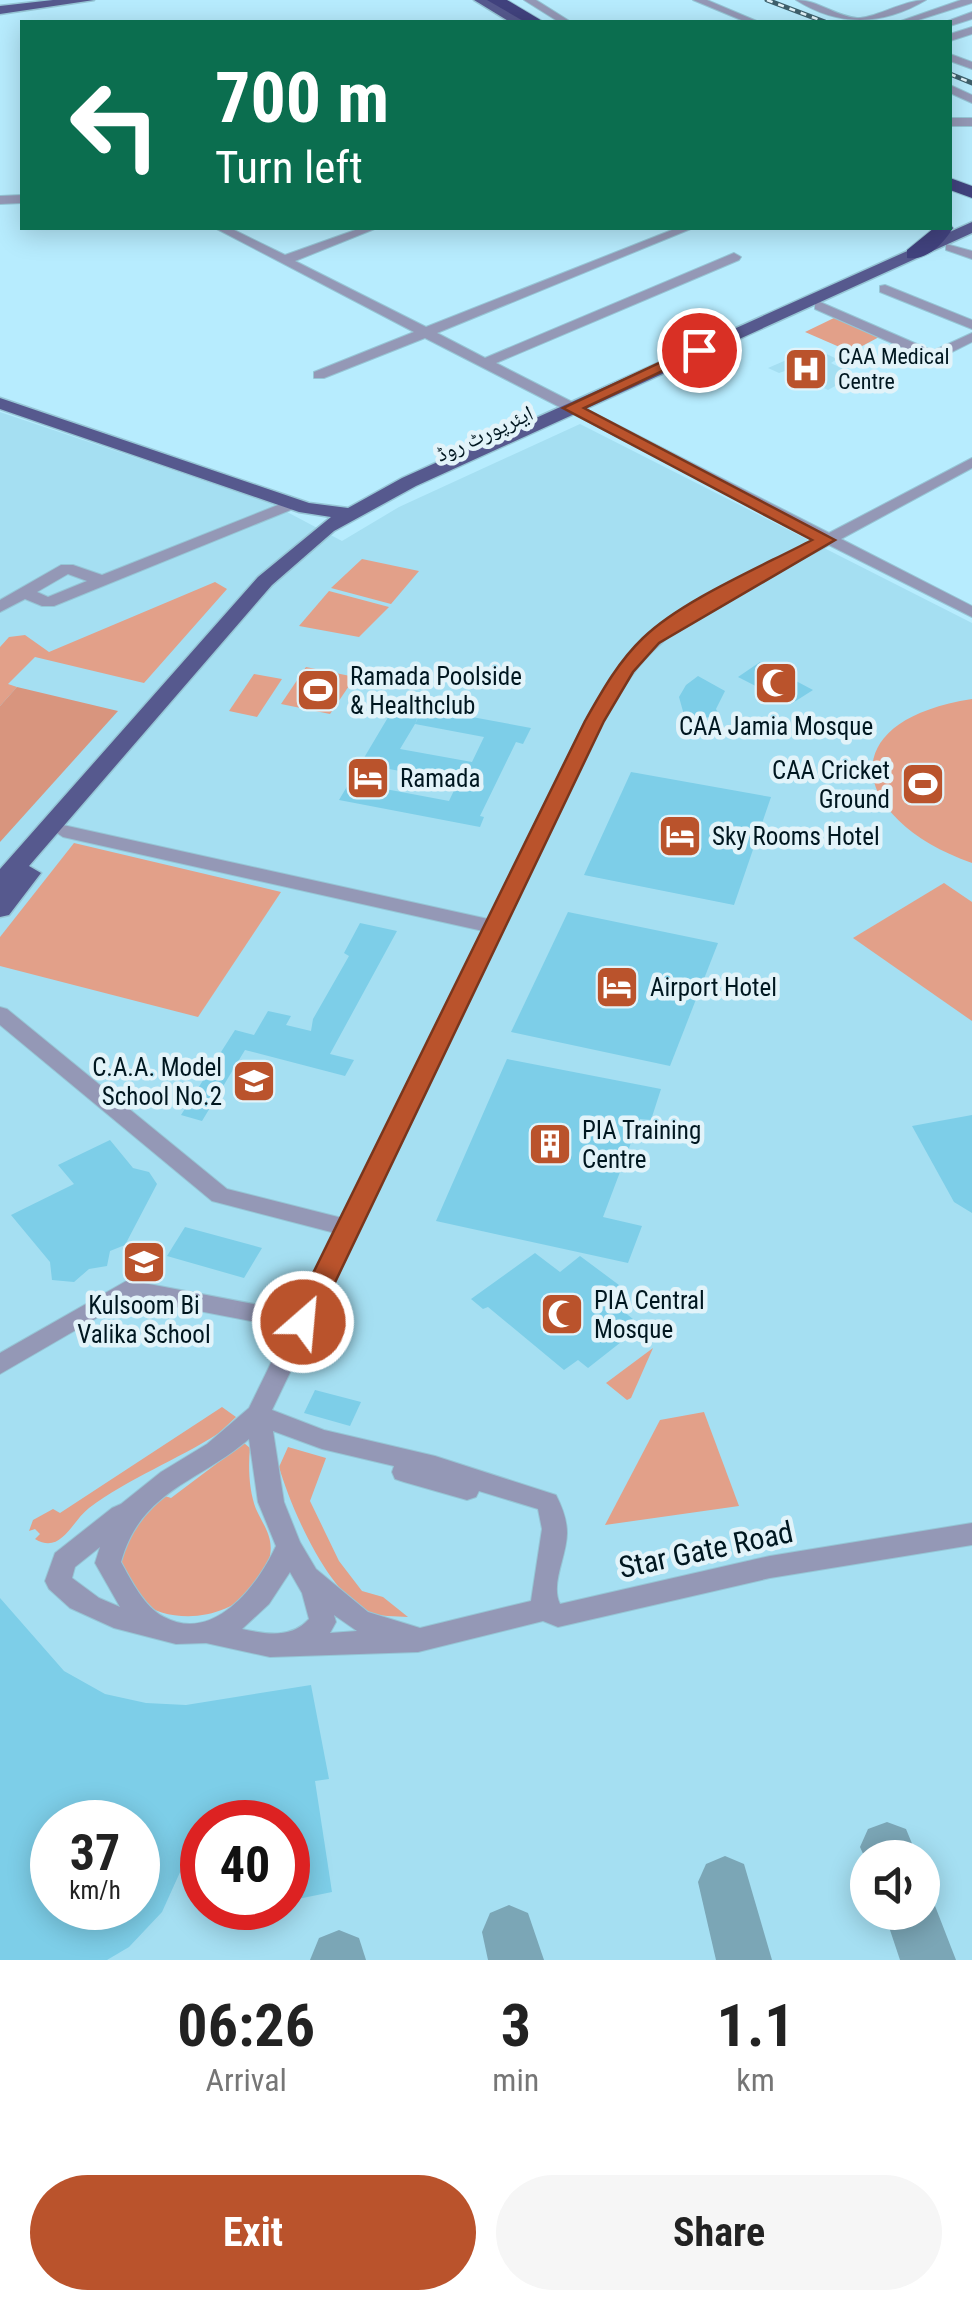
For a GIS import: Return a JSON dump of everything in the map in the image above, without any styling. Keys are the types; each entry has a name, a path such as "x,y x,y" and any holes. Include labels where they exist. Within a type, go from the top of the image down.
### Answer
{"highway":[{"path":"494,0 532,20"},
{"path":"523,1 549,20"},
{"path":"914,254 937,238 947,237"}],"main road":[{"path":"0,10 86,0"},
{"path":"481,0 516,20"},
{"name":"ایئرپورٹ روڈ","path":"577,411 972,227"},
{"name":"ایئرپورٹ روڈ","path":"95,785 164,706 287,578 334,515 820,306 947,237 972,237"},
{"path":"0,394 334,515"},
{"path":"0,404 334,515"},
{"path":"0,909 95,785"},
{"path":"0,884 95,785"}],"street":[{"path":"698,0 749,20"},
{"path":"801,0 853,20"},
{"path":"820,7 842,0"},
{"path":"838,14 883,0"},
{"path":"864,20 921,0"},
{"path":"909,20 970,0"},
{"path":"523,1 562,20"},
{"path":"228,230 972,612"},
{"path":"284,260 366,230"},
{"path":"320,375 681,230"},
{"path":"947,237 972,255"},
{"path":"485,363 734,256"},
{"path":"885,289 972,325"},
{"path":"820,306 933,356 972,337"},
{"path":"157,1628 129,1600 108,1563 112,1539 128,1510 213,1453 258,1415 594,721 624,669 652,639 694,612 972,462"},
{"path":"24,593 48,604 102,581 334,515"},
{"path":"0,607 67,568 102,581"},
{"path":"63,831 495,928"},
{"path":"0,1014 220,1194 348,1228"},
{"path":"0,1365 128,1288 303,1322"},
{"path":"258,1415 290,1441 522,1504 554,1520 556,1536 542,1595 544,1609"},
{"path":"258,1415 267,1484 289,1546 324,1622 314,1635 297,1646"},
{"name":"Star Gate Road","path":"128,1510 64,1561 58,1581 77,1602 110,1617 192,1636 208,1632 282,1647 423,1639 544,1609 558,1616 770,1568 972,1534"},
{"path":"208,1632 221,1628 263,1595 289,1546"},
{"path":"302,1570 360,1621 423,1639"}],"shaded area":[{"path":"836,317 881,336 851,352 805,332"},
{"name":"CAA Medical Centre","path":"814,348 837,359 831,363 855,375 828,390 788,370 779,373 768,368"},
{"path":"0,412 270,503 342,541 399,507 580,424 972,623 972,1960 0,1960"},
{"path":"362,559 419,571 391,604 331,588"},
{"path":"215,582 227,589 144,683 35,657 8,684 17,687 0,706 0,647 9,637 25,635 49,652"},
{"path":"329,591 389,607 359,637 299,626"},
{"name":"Ramada Poolside & Healthclub","path":"306,667 355,677 330,714 281,704"},
{"path":"254,674 282,679 257,717 229,711"},
{"path":"17,687 118,711 0,842 0,706"},
{"name":"CAA Cricket Ground","path":"972,699 972,863 932,845 901,823 881,799 873,774 876,750 894,728 925,711"},
{"path":"74,843 281,892 198,1017 0,966 0,937"},
{"path":"944,883 972,902 972,1021 853,938"},
{"path":"653,1348 631,1398 627,1400 606,1383"},
{"path":"222,1407 236,1417 219,1433 104,1497 59,1540 44,1543 35,1539 40,1534 35,1529 29,1531 33,1520 53,1509 60,1513"},
{"path":"704,1412 739,1506 605,1525 660,1420"},
{"path":"244,1443 250,1448 254,1502 271,1545 269,1560 256,1586 234,1604 209,1614 182,1616 156,1610 135,1597 121,1577 120,1542 162,1495 171,1498"},
{"path":"288,1447 326,1458 310,1501 339,1561 362,1591 383,1597 408,1617 369,1612 339,1588 313,1548 292,1504 279,1467"}],"building":[{"name":"CAA Jamia Mosque","path":"760,662 813,690 791,704 738,677"},
{"path":"698,676 725,691 716,709 719,715 686,722 679,697"},
{"path":"423,708 531,728 523,744 516,742 480,816 484,817 480,827 339,800 390,714 417,719 415,724","holes":["415,724 484,737 472,762 400,749","368,765 458,782 449,801 364,785"]},
{"name":"Sky Rooms Hotel","path":"631,772 771,797 734,905 584,875"},
{"name":"Airport Hotel","path":"568,912 718,943 670,1066 511,1032"},
{"path":"360,923 397,931 330,1054 354,1060 345,1076 245,1050 202,1121 181,1115 235,1030 254,1035 268,1011 291,1016 286,1025 311,1031 313,1019 349,956 344,953"},
{"name":"PIA Training Centre","path":"507,1059 661,1089 651,1120 640,1119 603,1217 642,1226 628,1263 436,1221"},
{"path":"972,1115 972,1213 954,1202 912,1126"},
{"path":"110,1140 133,1168 149,1172 157,1184 125,1245 110,1251 107,1266 89,1269 74,1282 52,1280 50,1262 11,1215 74,1184 58,1165"},
{"path":"185,1227 262,1248 244,1278 167,1256"},
{"name":"PIA Central Mosque","path":"535,1253 560,1272 580,1256 619,1285 604,1296 633,1319 621,1328 630,1335 588,1368 578,1360 564,1370 488,1307 483,1309 471,1299"},
{"path":"315,1390 361,1402 350,1426 304,1413"},
{"path":"0,1598 64,1671 105,1694 146,1703 186,1705 311,1685 329,1779 315,1781 332,1892 310,1896 310,1800 180,1800 180,1872 160,1914 160,1800 30,1800 30,1930 145,1930 129,1947 107,1960 0,1960"}],"taxiway":[{"path":"725,1882 744,1960"},
{"path":"917,1930 928,1960"},
{"path":"509,1932 516,1960"}],"railway":[{"path":"767,0 820,20"},
{"path":"952,75 972,83"}],"place":[{"name":"CAA Medical Centre","path":"806,369"},
{"name":"CAA Jamia Mosque","path":"776,683"},
{"name":"Ramada Poolside & Healthclub","path":"318,690"},
{"name":"Ramada","path":"368,778"},
{"name":"CAA Cricket Ground","path":"923,784"},
{"name":"Sky Rooms Hotel","path":"680,836"},
{"name":"Airport Hotel","path":"617,987"},
{"name":"C.A.A. Model School No.2","path":"254,1081"},
{"name":"PIA Training Centre","path":"550,1144"},
{"name":"Kulsoom Bi Valika School","path":"144,1262"},
{"name":"PIA Central Mosque","path":"562,1314"}],"route":[{"path":"303,1322 594,721 624,669 652,639 694,612 826,540 571,408 699,350"}]}
